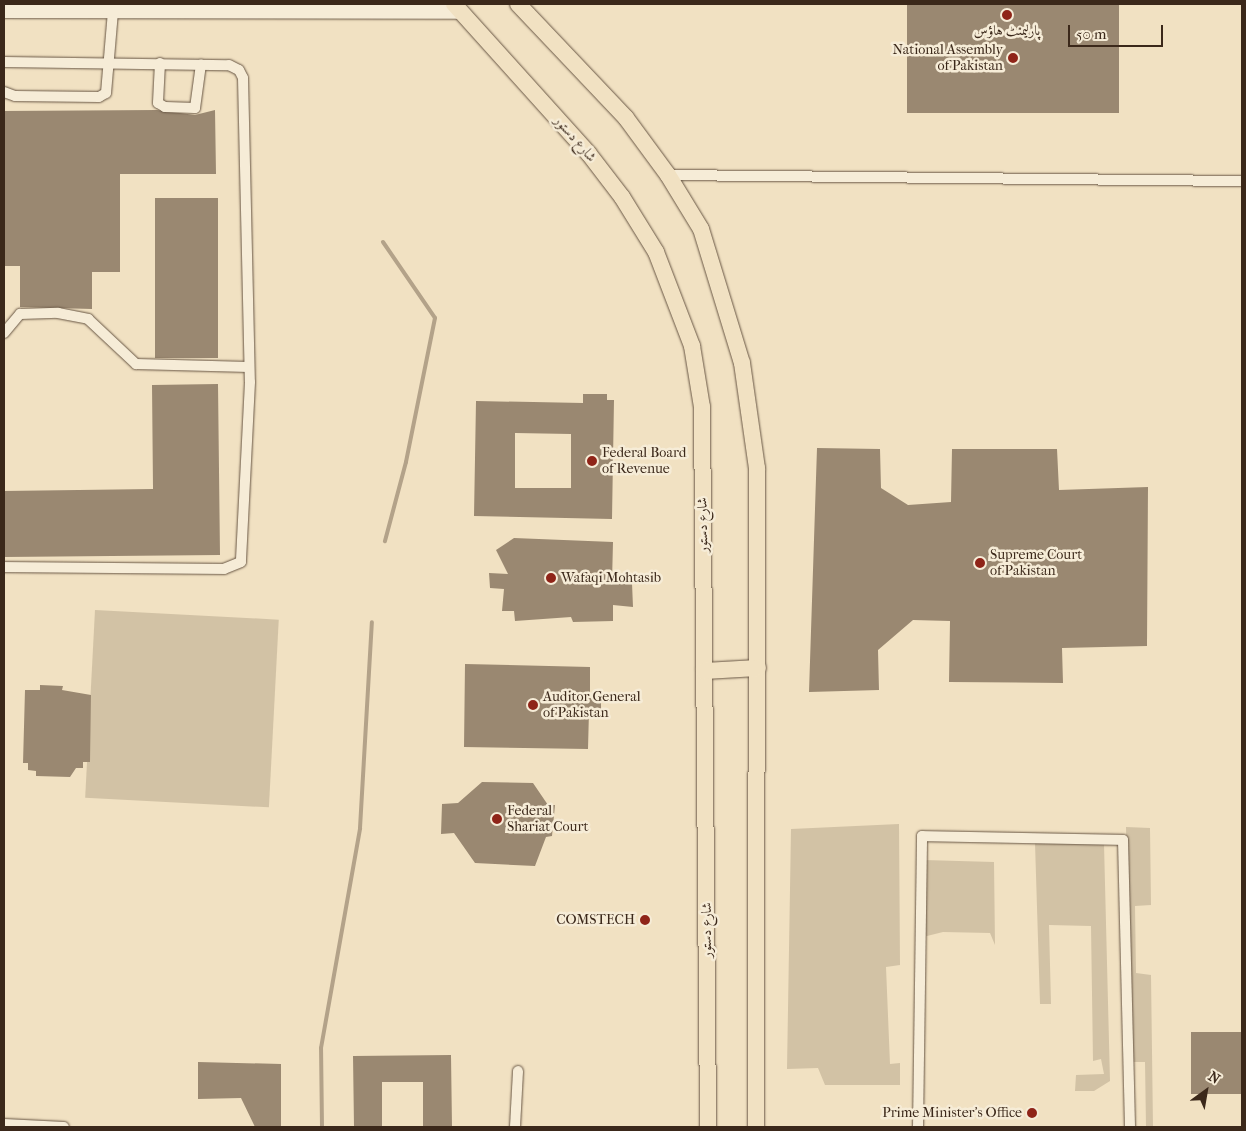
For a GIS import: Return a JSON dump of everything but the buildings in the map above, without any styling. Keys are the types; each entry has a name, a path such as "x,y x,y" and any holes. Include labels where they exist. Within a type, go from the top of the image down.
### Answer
{"main road":[{"path":"518,4 626,118 668,175 701,229 733,325 748,395 757,468 756,1127"},
{"name":"شارع دستور","path":"457,8 589,154 622,198 656,252 692,346 702,407 708,1127"},
{"path":"704,671 758,668"}],"street":[{"path":"4,11 457,8"},
{"path":"4,92 15,96 99,97 110,85 113,11"},
{"path":"4,62 111,61 229,65 243,78 249,367 241,562 224,568 4,567"},
{"path":"160,62 158,103 188,108 199,103 201,64"},
{"path":"668,175 1242,181"},
{"path":"4,333 20,314 58,313 88,319 136,364 249,367"},
{"path":"918,1127 922,836 1123,840 1130,1127"},
{"path":"515,1127 518,1071"},
{"path":"4,1124 64,1127"}],"shaded area":[{"path":"95,610 279,620 269,807 85,798"},
{"path":"899,824 900,965 886,967 890,1064 900,1063 900,1085 825,1085 818,1068 787,1069 791,829"},
{"path":"1126,827 1150,828 1151,905 1135,906 1136,973 1151,975 1153,1127 1146,1127 1145,1062 1131,1062"},
{"path":"1035,843 1104,844 1110,1081 1094,1091 1075,1091 1076,1075 1104,1074 1101,1059 1093,1061 1091,926 1049,925 1051,1004 1040,1004"},
{"path":"924,860 994,862 995,945 990,933 943,932 923,937"}],"waterway":[{"path":"383,242 435,318 406,462 385,541"},
{"path":"322,1127 321,1048 360,828 372,622"}],"place":[{"name":"پارلیمنٹ ہاؤس","path":"1007,15"},
{"name":"National Assembly of Pakistan","path":"1013,58"},
{"name":"Federal Board of Revenue","path":"592,461"},
{"name":"Supreme Court of Pakistan","path":"980,563"},
{"name":"Wafaqi Mohtasib","path":"551,578"},
{"name":"Auditor General of Pakistan","path":"533,705"},
{"name":"Federal Shariat Court","path":"497,819"},
{"name":"COMSTECH","path":"645,920"},
{"name":"Prime Minister's Office","path":"1032,1113"}]}
